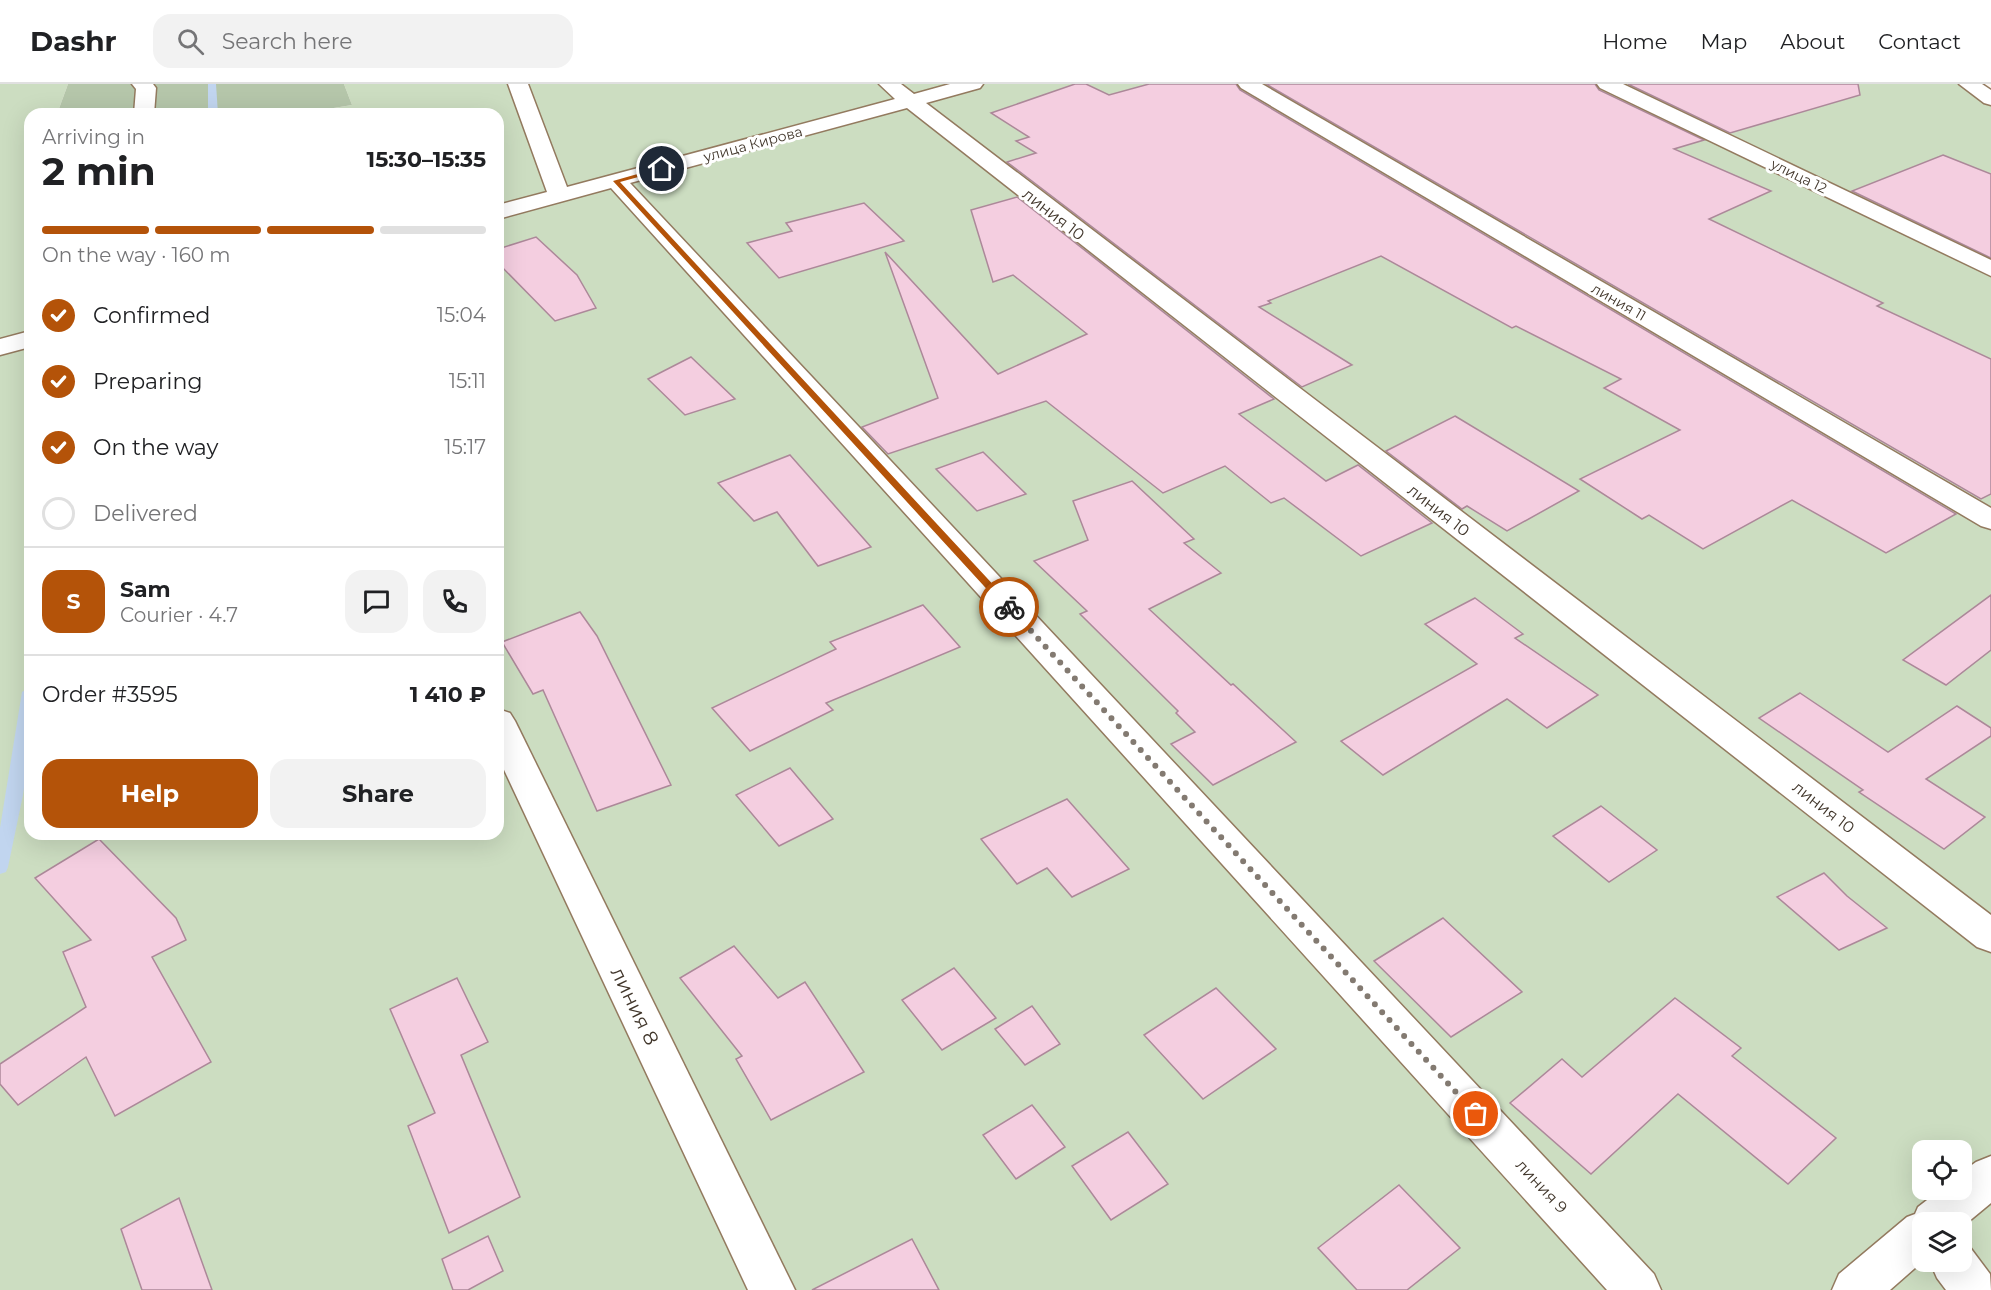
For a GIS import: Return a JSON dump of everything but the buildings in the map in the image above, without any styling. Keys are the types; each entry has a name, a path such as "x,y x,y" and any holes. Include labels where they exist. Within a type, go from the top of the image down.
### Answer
{"street":[{"path":"142,84 146,88 144,108"},
{"path":"518,84 560,196"},
{"name":"улица Кирова","path":"504,210 616,181 899,93 974,84"},
{"name":"линия 11","path":"1248,84 1991,520"},
{"name":"улица 12","path":"1607,84 1991,269"},
{"path":"1969,84 1991,99"},
{"name":"линия 10","path":"899,93 1991,936"},
{"name":"линия 9","path":"616,181 1638,1290"},
{"path":"0,347 24,341"},
{"name":"линия 8","path":"504,733 772,1290"},
{"path":"1946,1212 1991,1176"},
{"path":"1855,1290 1912,1241"},
{"path":"1960,1272 1974,1290"}],"green space":[{"path":"0,84 68,84 59,108 24,108 24,840 504,840 504,108 334,108 352,105 344,84 1969,84 1991,99 1991,1290 0,1290"},
{"path":"68,84 344,84 352,105 334,108 59,108"}],"waterway":[{"path":"212,84 213,108"},
{"path":"0,867 15,795 24,733"}],"way so far":[{"path":"1009,607 1476,1114"}],"route":[{"path":"662,169 616,181 1009,607"}]}
